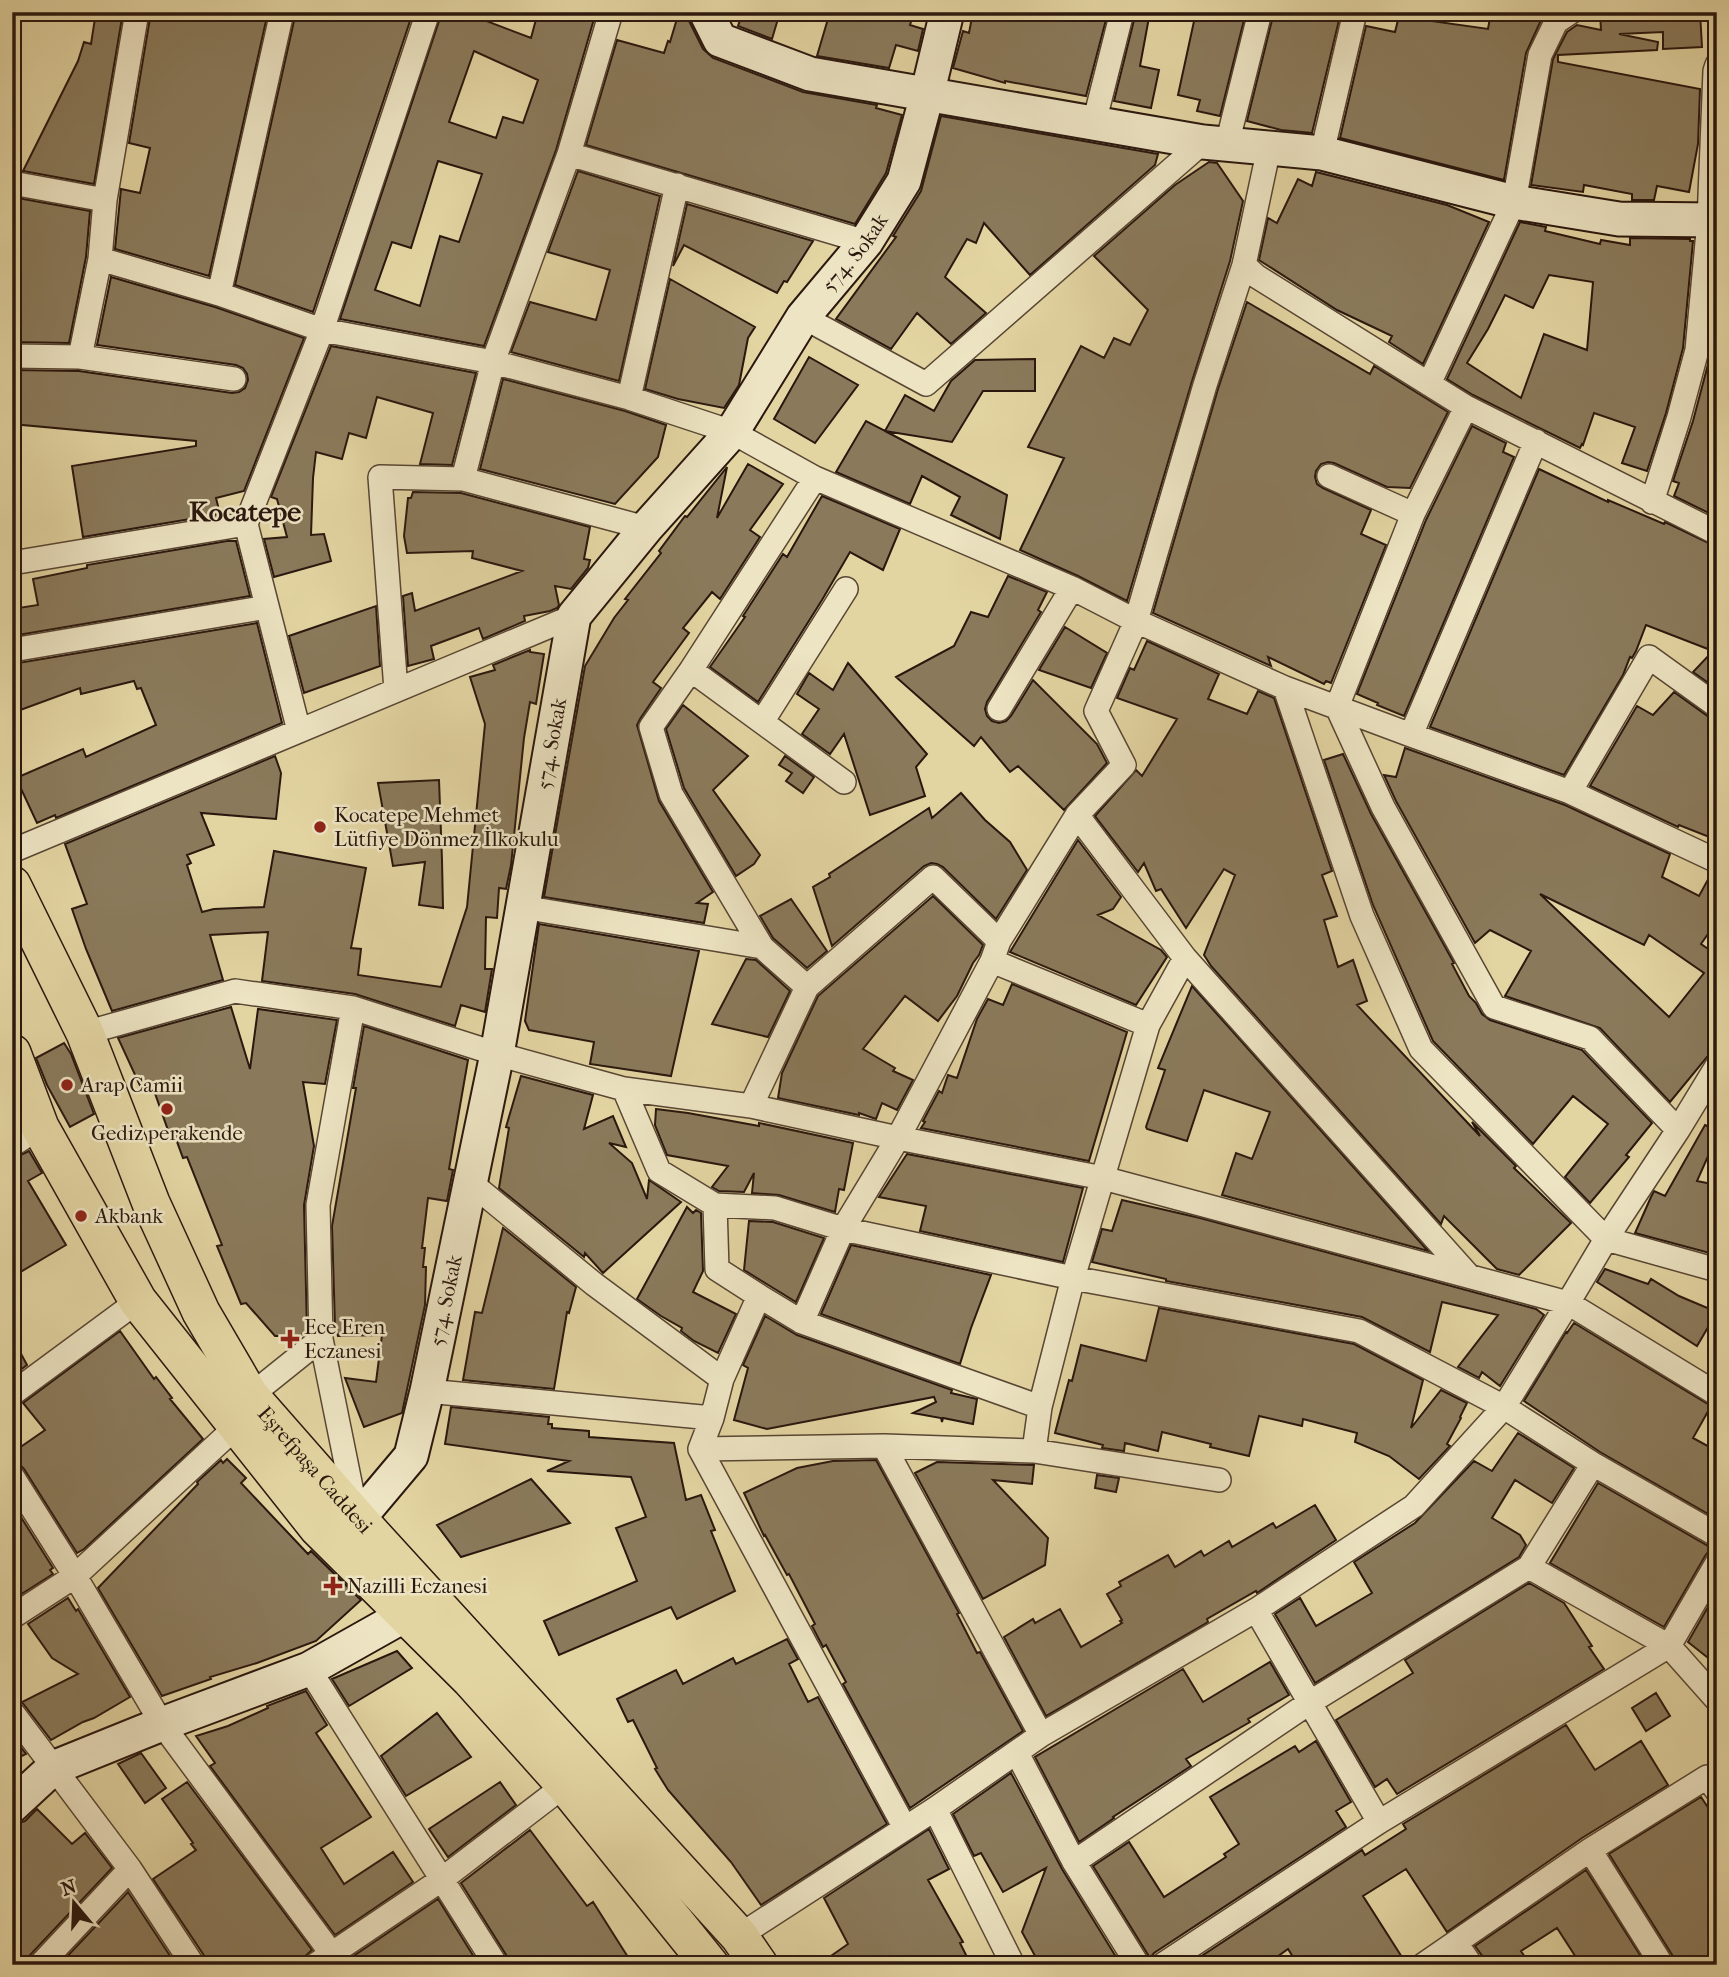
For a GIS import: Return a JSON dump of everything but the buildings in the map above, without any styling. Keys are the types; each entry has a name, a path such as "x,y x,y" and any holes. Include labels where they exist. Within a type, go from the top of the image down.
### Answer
{"main road":[{"name":"Eşrefpaşa Caddesi","path":"12,885 85,1033 151,1203 244,1411 318,1528 470,1679 565,1785 710,1965"},
{"name":"Eşrefpaşa Caddesi","path":"12,1054 26,1136 138,1301 244,1411 358,1519 749,1951"}],"street":[{"path":"80,357 100,259 104,200 137,12"},
{"path":"219,294 282,12"},
{"path":"299,731 246,524 322,330 428,12"},
{"path":"463,480 492,362 569,154 611,12"},
{"name":"574. Sokak","path":"358,1519 411,1456 427,1391 497,1054 574,616 646,528 732,432 803,317 866,242 904,181 947,12"},
{"path":"1094,123 1122,12"},
{"path":"803,317 926,384 1215,143 1261,12"},
{"path":"1322,153 1355,12"},
{"path":"1429,384 1514,202 1541,55 1556,22 1571,12"},
{"path":"718,22 810,74 1215,143 1322,153 1514,202 1619,219 1713,221"},
{"path":"1652,502 1697,350 1713,221 1717,65"},
{"path":"802,1322 843,1230 898,1138 996,951 1077,815 1124,765 1096,711 1136,621 1205,385 1244,265 1269,148"},
{"path":"569,154 866,242"},
{"path":"12,183 104,200"},
{"path":"629,398 677,186"},
{"path":"100,259 219,294 322,330 492,362 629,398 732,432 816,478 1072,588 1136,621 1284,688 1570,792 1717,861"},
{"path":"1244,265 1267,283 1466,407 1717,533"},
{"path":"12,356 80,357 233,379"},
{"path":"1466,407 1413,514 1337,707 1383,807 1494,1007 1590,1038 1678,1130"},
{"path":"1410,735 1536,441"},
{"path":"1329,476 1413,514"},
{"path":"396,690 380,478 463,480 646,528"},
{"path":"807,987 762,947 671,794 651,727 816,478"},
{"path":"12,563 246,524"},
{"path":"999,709 1072,588"},
{"path":"762,722 846,589"},
{"path":"12,650 267,607"},
{"path":"12,851 574,616"},
{"path":"1570,792 1649,657 1716,704"},
{"path":"691,670 844,782"},
{"path":"1284,688 1362,916 1421,1049 1605,1239 1717,1270"},
{"path":"1077,815 1185,958 1468,1275"},
{"path":"751,1106 807,987 933,877 996,951 1148,1025"},
{"path":"522,907 762,947"},
{"path":"1034,1451 1040,1408 1073,1278 1148,1025 1185,958"},
{"path":"85,1033 234,991 353,1008 497,1054 624,1089 751,1106 1103,1178 1568,1303 1717,1394"},
{"path":"318,1528 358,1519 321,1339 318,1205 353,1008"},
{"path":"749,1951 905,1828 1041,1735 1256,1610 1414,1506 1504,1407 1605,1239 1717,1066"},
{"path":"624,1089 659,1171 715,1205 775,1208 843,1230 1073,1278 1359,1331 1504,1407 1593,1464 1717,1535"},
{"path":"471,1183 594,1284 722,1379"},
{"path":"715,1205 717,1269 759,1296 802,1322 1040,1408"},
{"path":"759,1296 722,1379 712,1418 700,1449 905,1828"},
{"path":"12,1394 138,1301"},
{"path":"12,1617 75,1576 321,1339"},
{"path":"427,1391 712,1418"},
{"path":"700,1449 884,1446 1034,1451 1219,1480"},
{"path":"884,1446 1041,1735"},
{"path":"1074,1862 1309,1703 1529,1567 1593,1464"},
{"path":"12,1476 75,1576 162,1724 329,1961 565,1785"},
{"path":"1162,1965 1379,1822 1669,1646 1717,1563"},
{"path":"1529,1567 1669,1646 1717,1700"},
{"path":"1256,1610 1379,1822"},
{"path":"12,1806 53,1768 309,1669 405,1615"},
{"path":"309,1669 496,1965"},
{"path":"12,1712 130,1869 192,1965"},
{"path":"1017,1753 1074,1862 1138,1965"},
{"path":"1423,1965 1590,1850 1707,1777 1717,1791"},
{"path":"935,1809 1013,1965"},
{"path":"1590,1850 1662,1965"},
{"path":"40,1965 130,1869"},
{"path":"1456,1943 1471,1965"}],"place":[{"name":"Kocatepe Mehmet Lütfiye Dönmez İlkokulu","path":"320,827"},
{"name":"Arap Camii","path":"67,1085"},
{"name":"Gediz perakende","path":"167,1109"},
{"name":"Akbank","path":"81,1216"},
{"name":"Ece Eren Eczanesi","path":"290,1339"},
{"name":"Nazilli Eczanesi","path":"333,1586"}],"district":[{"name":"Kocatepe","path":"245,511"}]}
